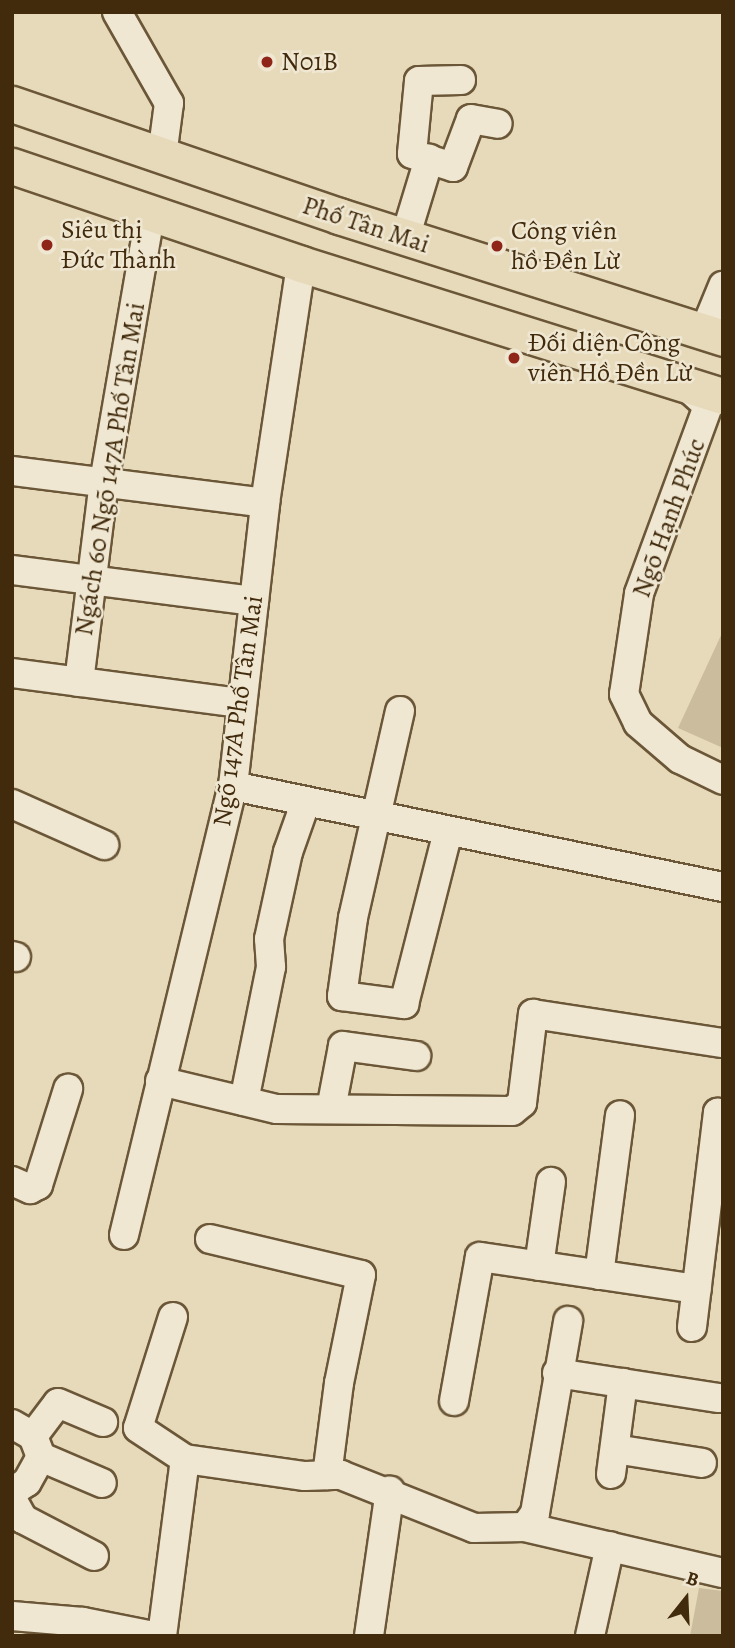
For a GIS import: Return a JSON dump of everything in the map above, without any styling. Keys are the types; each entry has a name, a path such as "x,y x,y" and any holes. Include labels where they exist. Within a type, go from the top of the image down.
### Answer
{"main road":[{"name":"Phố Tân Mai","path":"12,104 405,238 713,335"},
{"path":"12,166 301,264 723,396"},
{"path":"685,384 713,335"}],"street":[{"path":"117,12 169,103 162,156"},
{"path":"461,80 419,81 412,154 453,167 471,119 498,124"},
{"path":"405,238 429,159"},
{"name":"Ngách 60 Ngõ 147A Phố Tân Mai","path":"79,682 104,482 150,215"},
{"name":"Ngõ 147A Phố Tân Mai","path":"124,1235 233,786 240,703 265,502 301,264"},
{"path":"713,335 723,286"},
{"name":"Ngõ Hạnh Phúc","path":"685,384 708,406 639,594 624,694 638,723 680,759 723,780"},
{"path":"12,471 265,502"},
{"path":"12,570 92,578 254,601"},
{"path":"12,673 240,703"},
{"path":"400,711 378,819 353,918 341,996 404,1004 448,832"},
{"path":"233,786 304,804 723,887"},
{"path":"12,804 104,845"},
{"path":"244,1101 271,967 269,939 288,852 304,804"},
{"path":"160,1082 277,1109 512,1111 522,1103 533,1014 723,1044"},
{"path":"331,1109 343,1046 416,1056"},
{"path":"12,1181 30,1189 38,1185 68,1089"},
{"path":"692,1326 718,1113 723,1113"},
{"path":"598,1275 620,1115"},
{"path":"538,1266 551,1182"},
{"path":"210,1239 361,1275 339,1383 327,1475"},
{"path":"454,1401 480,1257 697,1289"},
{"path":"173,1317 138,1428 185,1460 327,1475 390,1491 434,1514 474,1528 524,1527 723,1573"},
{"path":"524,1527 535,1513 568,1321"},
{"path":"557,1373 719,1398"},
{"path":"623,1383 613,1461 702,1463"},
{"path":"12,1492 27,1482 29,1439 58,1403 103,1422"},
{"path":"29,1439 102,1483"},
{"path":"162,1636 185,1460"},
{"path":"369,1636 390,1491"},
{"path":"12,1499 23,1519 94,1556"},
{"path":"590,1636 610,1546"},
{"path":"12,1616 76,1629 154,1636"}],"shaded area":[{"path":"723,631 723,748 678,728"},
{"path":"699,1588 723,1591 723,1636 690,1636"}],"place":[{"name":"N01B","path":"267,62"},
{"name":"Siêu thị Đức Thành","path":"47,245"},
{"name":"Công viên hồ Đền Lừ","path":"497,246"},
{"name":"Đối diện Công viên Hồ Đền Lừ","path":"514,358"}]}
